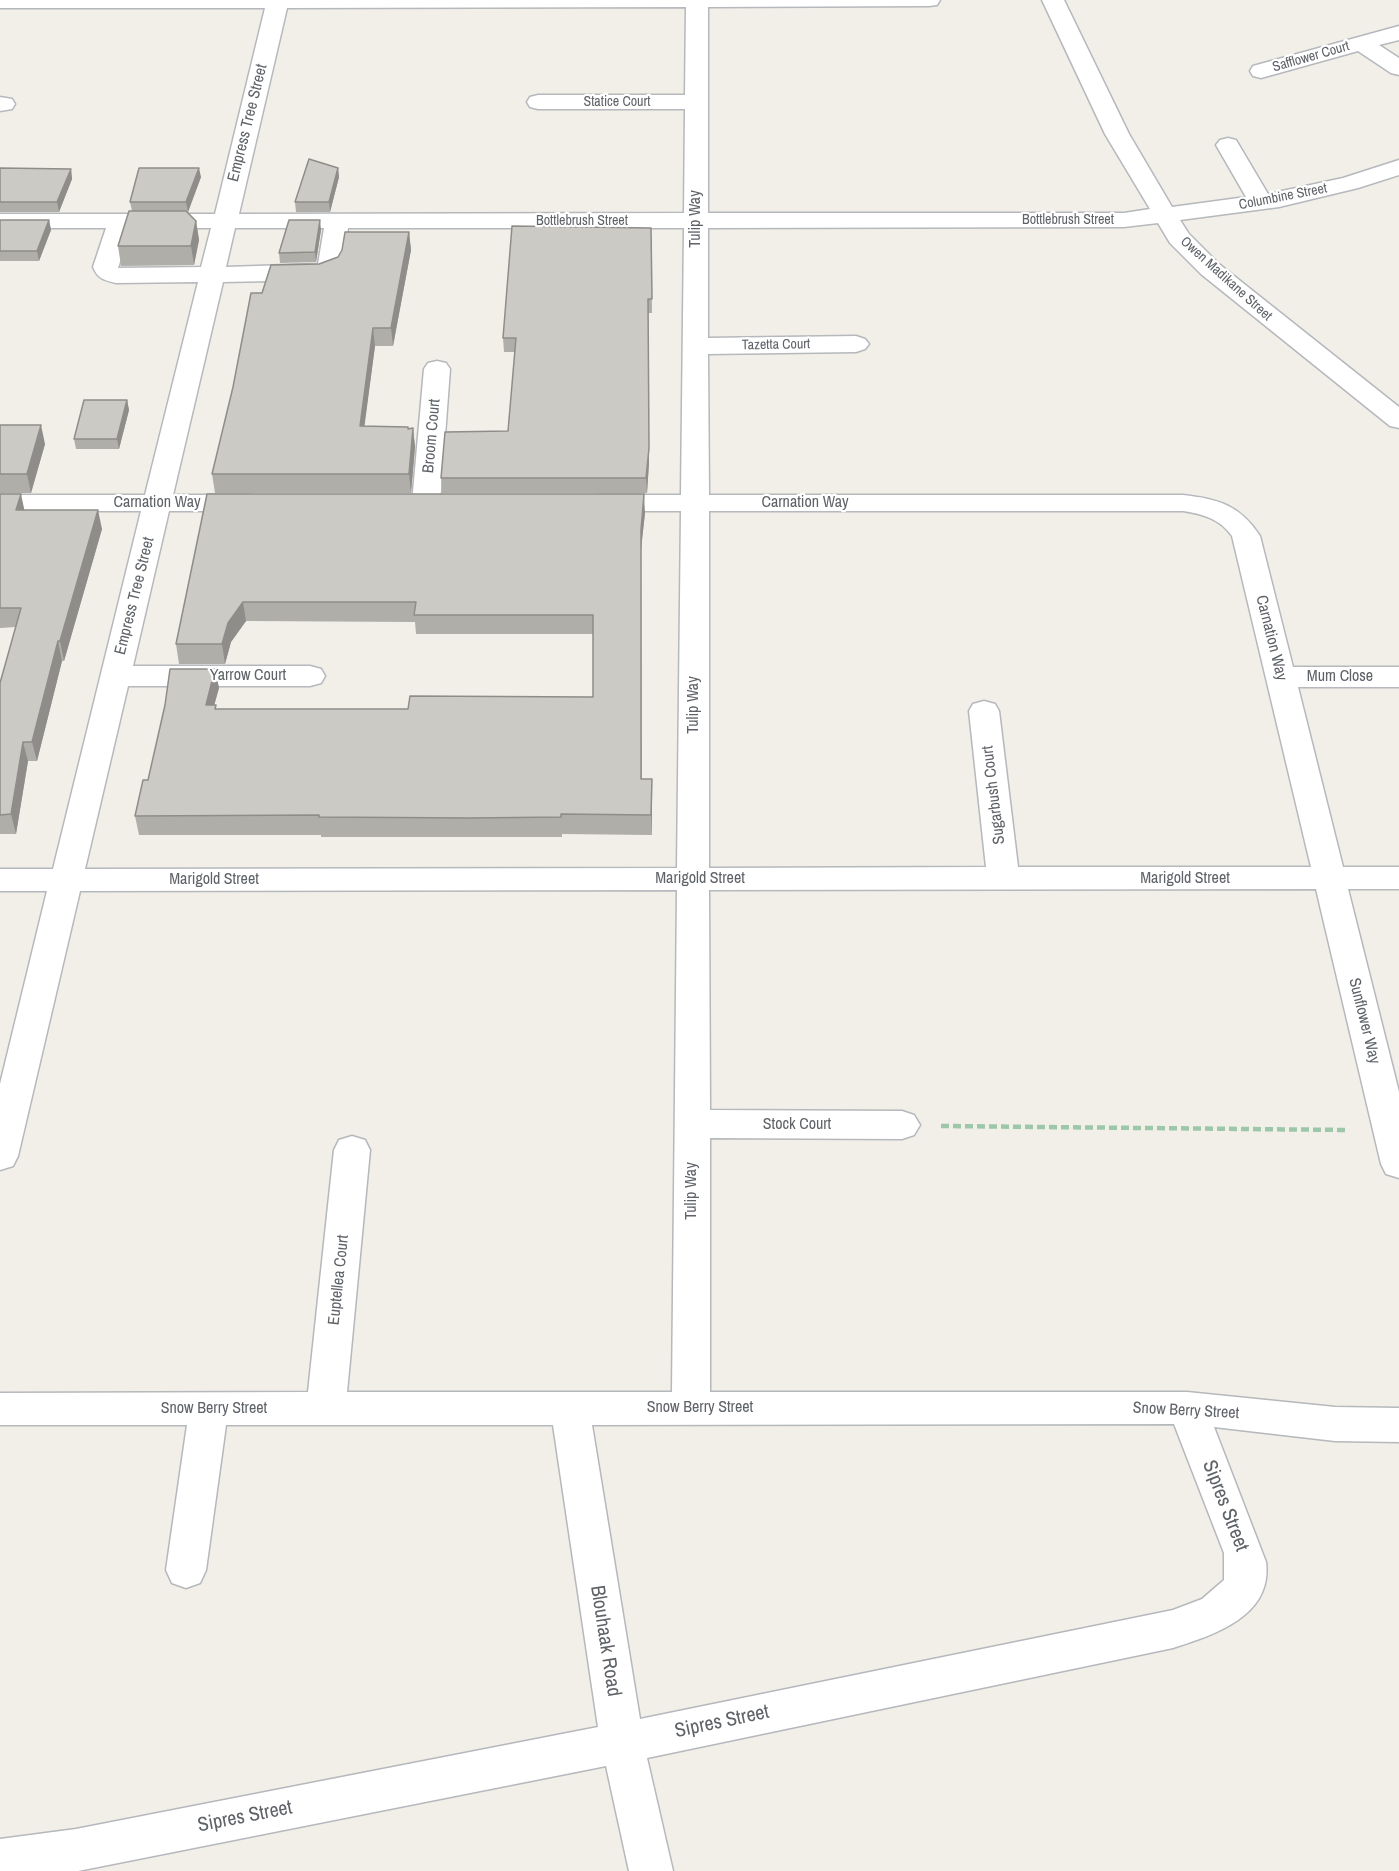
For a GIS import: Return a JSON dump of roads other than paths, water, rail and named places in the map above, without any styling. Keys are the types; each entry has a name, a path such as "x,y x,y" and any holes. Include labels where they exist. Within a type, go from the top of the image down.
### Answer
{"street":[{"path":"0,2 929,0"},
{"name":"Owen Madikane Street","path":"1053,0 1117,134 1179,238 1210,269 1268,317 1399,420"},
{"name":"Empress Tree Street","path":"0,1156 278,1"},
{"name":"Tulip Way","path":"691,1408 697,2"},
{"name":"Safflower Court","path":"1261,71 1399,33"},
{"name":"Safflower Court","path":"1361,43 1399,68"},
{"name":"Statice Court","path":"538,102 696,102"},
{"path":"1228,145 1260,203"},
{"name":"Columbine Street","path":"1163,214 1260,203 1313,193 1399,167"},
{"name":"Bottlebrush Street","path":"0,221 1124,220 1163,214"},
{"path":"121,221 105,267 108,273 116,276 321,273 330,268 337,221"},
{"name":"Tazetta Court","path":"695,346 856,344"},
{"name":"Broom Court","path":"426,503 437,369"},
{"name":"Carnation Way","path":"0,503 274,503"},
{"name":"Carnation Way","path":"578,503 1183,503 1217,510 1230,517 1240,526 1246,536 1329,879"},
{"name":"Yarrow Court","path":"115,676 310,676"},
{"name":"Mum Close","path":"1280,677 1399,677"},
{"name":"Sugarbush Court","path":"984,711 1003,879"},
{"name":"Marigold Street","path":"0,880 1399,878"},
{"name":"Sunflower Way","path":"1329,879 1399,1164"},
{"name":"Stock Court","path":"692,1124 902,1125"},
{"name":"Euptellea Court","path":"326,1409 352,1150"},
{"name":"Snow Berry Street","path":"0,1409 1187,1408 1335,1424 1399,1425"},
{"name":"Sipres Street","path":"0,1861 76,1850 622,1743 1173,1629 1200,1620 1223,1608 1239,1594 1246,1577 1244,1553 1187,1408"},
{"path":"186,1570 209,1409"},
{"name":"Blouhaak Road","path":"570,1409 622,1743 651,1871"}]}
